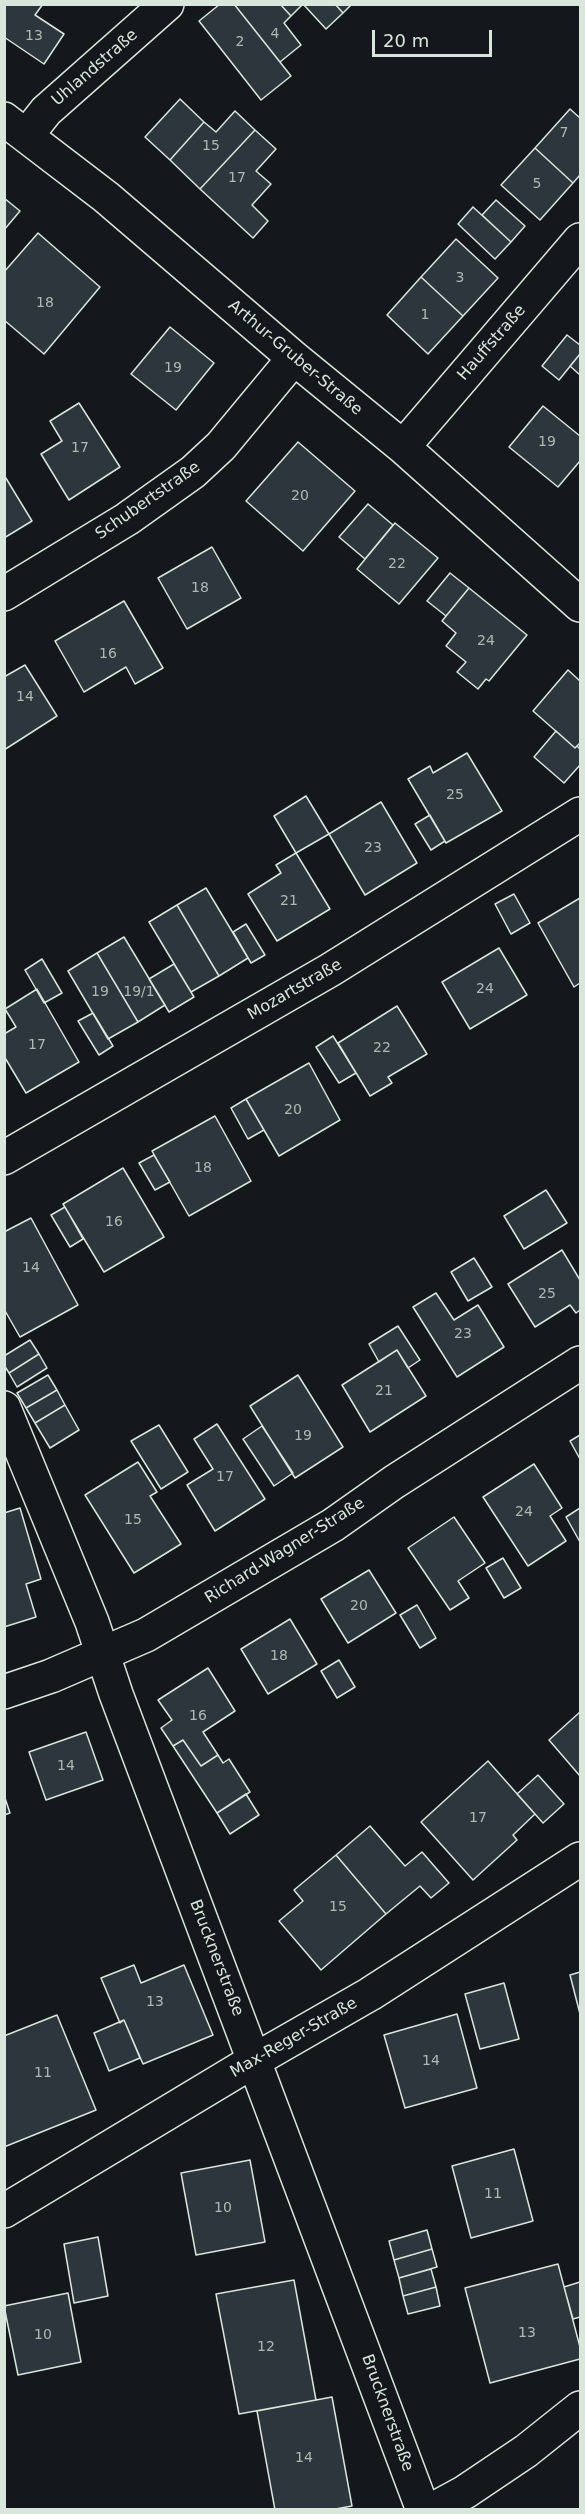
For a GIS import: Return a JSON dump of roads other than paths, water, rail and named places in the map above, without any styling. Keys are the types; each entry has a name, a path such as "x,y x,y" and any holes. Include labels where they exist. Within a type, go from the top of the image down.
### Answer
{"street":[{"name":"Uhlandstraße","path":"16,127 46,111 167,4"},
{"name":"Arthur-Gruber-Straße","path":"16,127 106,197 294,358 403,447 580,605"},
{"name":"Hauffstraße","path":"403,447 580,240"},
{"name":"Schubertstraße","path":"4,594 127,519 193,472 228,437 294,358"},
{"name":"Mozartstraße","path":"4,1158 330,970 580,814"},
{"name":"Richard-Wagner-Straße","path":"4,1692 104,1654 146,1635 333,1525 393,1482 580,1363"},
{"name":"Brucknerstraße","path":"4,1408 104,1654 116,1694 423,2510"},
{"name":"Max-Reger-Straße","path":"4,2211 255,2060 370,1994 580,1859"},
{"path":"432,2510 465,2492 526,2451 580,2408"}]}
